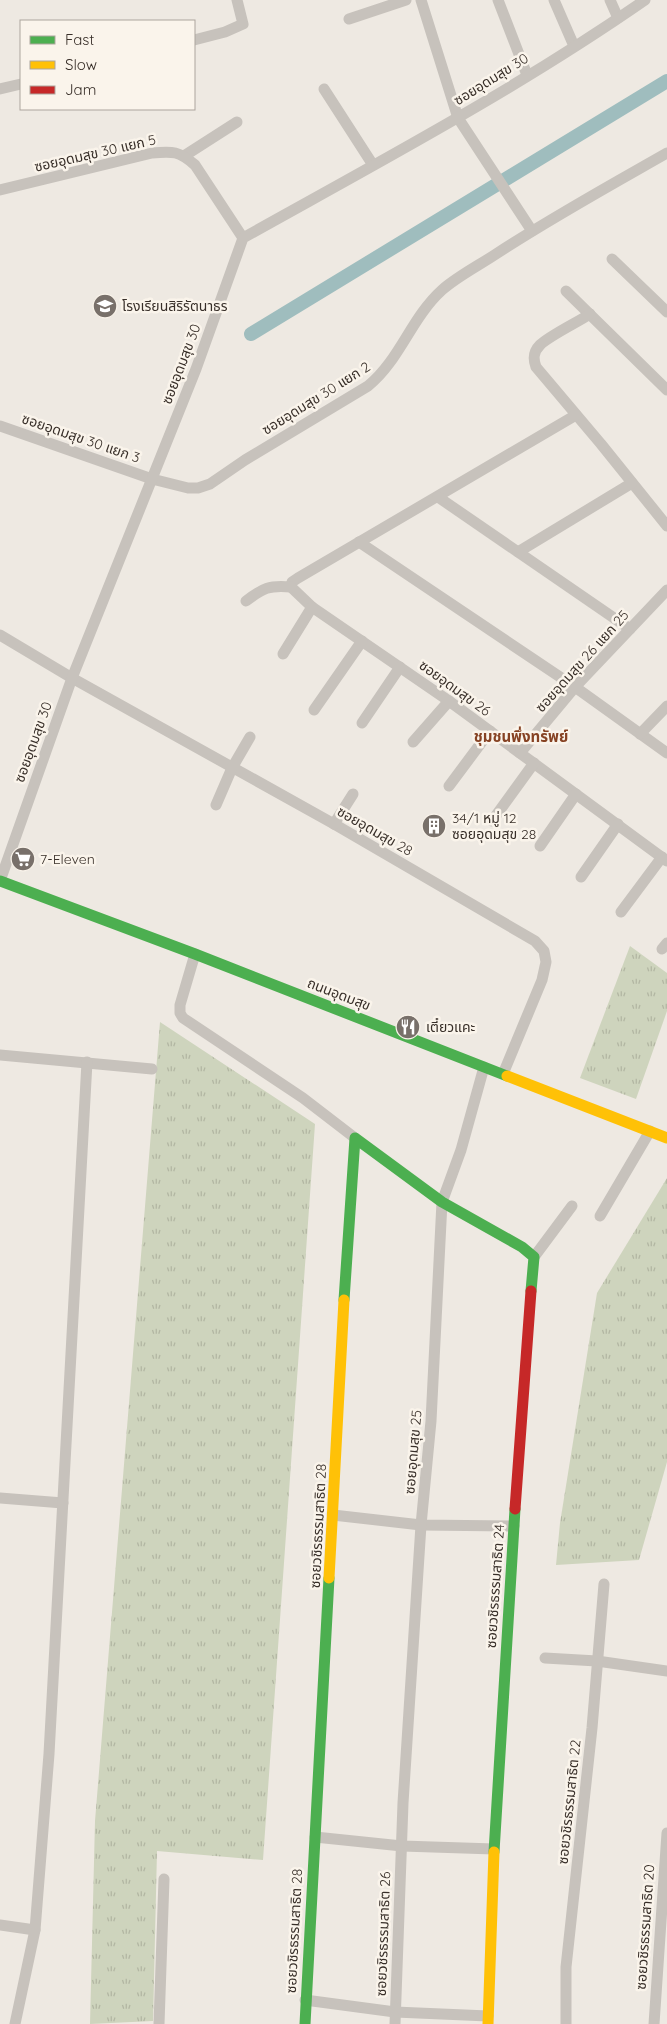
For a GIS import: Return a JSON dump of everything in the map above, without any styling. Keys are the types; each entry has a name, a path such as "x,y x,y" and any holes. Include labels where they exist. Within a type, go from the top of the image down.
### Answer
{"street":[{"path":"195,40 225,32 243,24 237,0"},
{"path":"350,19 406,0"},
{"path":"421,0 458,118 532,231"},
{"path":"498,0 527,75"},
{"path":"554,0 574,46"},
{"path":"610,0 618,18"},
{"name":"ซอยอุดมสุข 30","path":"0,881 72,678 196,369 243,238 458,118 645,0"},
{"path":"0,89 20,84"},
{"path":"324,88 373,165"},
{"path":"237,122 184,156 195,165 203,176 243,238"},
{"name":"ซอยอุดมสุข 30 แยก 5","path":"0,190 152,153 171,151 184,156"},
{"name":"ซอยอุดมสุข 30 แยก 2","path":"152,479 188,488 198,488 210,484 245,460 368,386 390,364 419,316 444,288 532,231 667,153"},
{"path":"612,259 667,312"},
{"path":"566,291 667,390"},
{"path":"590,314 540,345 534,354 536,367 667,526"},
{"path":"246,601 263,589 274,585 294,590 292,582 298,578 576,415"},
{"name":"ซอยอุดมสุข 30 แยก 3","path":"0,426 152,479"},
{"path":"518,552 632,482"},
{"path":"438,496 630,629"},
{"path":"359,542 575,687 667,754"},
{"name":"ซอยอุดมสุข 26","path":"294,590 312,607 449,701 665,859"},
{"name":"ซอยอุดมสุข 26 แยก 25","path":"520,753 575,687 667,590"},
{"path":"282,654 312,607"},
{"name":"ซอยอุดมสุข 28","path":"0,635 72,678 334,824 535,941 544,951 546,962 542,980 503,1074"},
{"path":"314,710 362,641"},
{"path":"362,723 400,667"},
{"path":"413,742 449,701"},
{"path":"640,734 667,706"},
{"path":"449,786 490,731"},
{"path":"216,805 232,768 250,737"},
{"path":"492,821 534,764"},
{"path":"334,824 353,794"},
{"path":"540,846 576,794"},
{"path":"581,877 618,824"},
{"path":"621,912 665,859"},
{"name":"ถนนอุดมสุข","path":"0,881 195,954 667,1138"},
{"path":"195,954 180,1005 180,1014 183,1018 303,1098 442,1202 522,1247 534,1257 572,1206"},
{"path":"0,1055 152,1069"},
{"path":"16,2024 35,1930 49,1754 87,1062"},
{"name":"ซอยอุดมสุข 25","path":"402,1846 421,1524 431,1420 442,1202 461,1150 484,1067"},
{"path":"600,1216 650,1131"},
{"name":"ซอยวชิรธรรมสาธิต 28","path":"305,2024 349,1214 355,1138"},
{"name":"ซอยวชิรธรรมสาธิต 24","path":"488,2020 494,1849 514,1526 534,1257"},
{"path":"0,1498 63,1503"},
{"path":"333,1515 421,1524 514,1526"},
{"name":"ซอยวชิรธรรมสาธิต 22","path":"566,2024 566,1968 604,1584"},
{"path":"545,1658 597,1661 667,1671"},
{"name":"ซอยวชิรธรรมสาธิต 20","path":"654,2024 667,1833"},
{"path":"315,1837 402,1846 494,1849"},
{"name":"ซอยวชิรธรรมสาธิต 26","path":"395,2024 402,1846"},
{"path":"160,2024 164,1879"},
{"path":"0,1925 35,1930"},
{"path":"305,2000 395,2012 488,2020"}],"green space":[{"path":"630,946 667,973 667,1011 636,1099 580,1078"},
{"path":"160,1022 315,1124 263,1860 157,1851 153,2021 90,2024 95,1821"},
{"path":"667,1178 667,1462 639,1560 556,1565 560,1523 597,1293"}],"waterway":[{"path":"251,334 667,81"}],"traffic: fast":[{"path":"0,881 195,954 507,1076"},
{"path":"344,1300 355,1138 442,1202 522,1247 534,1257 531,1291"},
{"path":"494,1852 515,1509"},
{"path":"305,2024 329,1578"}],"traffic: slow":[{"path":"507,1076 667,1138"},
{"path":"329,1578 344,1300"},
{"path":"488,2024 494,1852"}],"traffic: jam":[{"path":"515,1509 531,1291"}],"place":[{"name":"โรงเรียนสิริรัตนาธร","path":"105,306"},
{"name":"34/1 หมู่ 12 ซอยอุดมสุข 28","path":"434,826"},
{"name":"7-Eleven","path":"23,859"},
{"name":"เตี๋ยวแคะ","path":"408,1027"}],"district":[{"name":"ชุมชนพึ่งทรัพย์","path":"521,736"}]}
